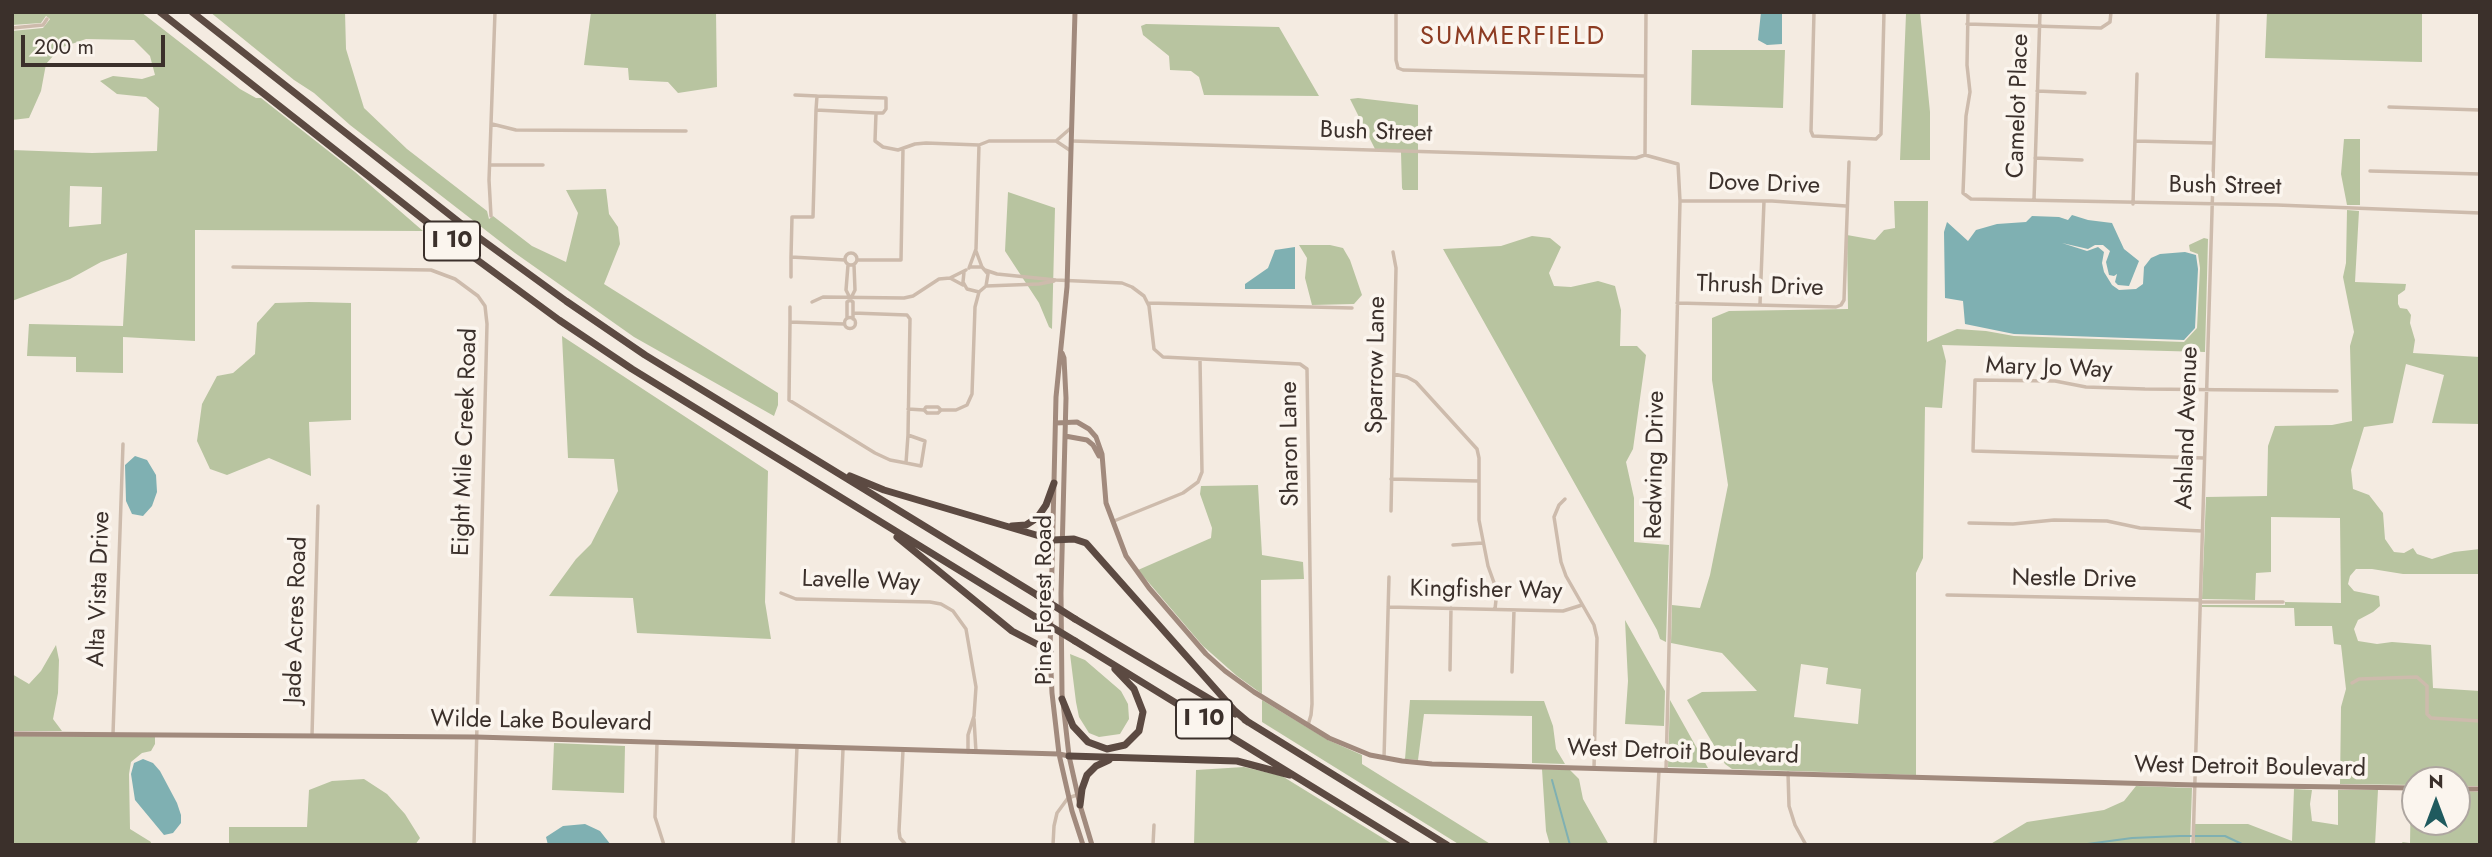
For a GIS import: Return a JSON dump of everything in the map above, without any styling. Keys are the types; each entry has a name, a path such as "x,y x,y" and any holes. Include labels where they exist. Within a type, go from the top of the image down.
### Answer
{"highway":[{"name":"I 10","path":"160,12 431,225 527,297 632,369 1407,845"},
{"name":"I 10","path":"192,12 529,275 645,355 1447,845"},
{"path":"826,466 884,490 1053,540 1080,540 1091,546 1235,711 1248,722"},
{"path":"995,523 1017,526 1037,518 1046,505 1054,484"},
{"path":"881,523 1012,631 1050,652"},
{"path":"1062,699 1073,726 1091,745 1110,749 1130,741 1141,725 1142,706 1131,684 1108,660"},
{"path":"1069,756 1237,761 1301,779"},
{"path":"1080,805 1084,781 1093,768 1104,761 1125,758"}],"street":[{"path":"491,216 495,12"},
{"name":"Pine Forest Road","path":"1075,12 1068,280 1062,353 1066,422 1060,651 1062,699 1069,756 1077,795 1093,845"},
{"path":"1396,12 1396,60 1398,68 1403,70 1645,76"},
{"path":"1645,155 1646,12"},
{"path":"1814,12 1813,136 1876,139 1881,134 1884,12"},
{"path":"1968,12 1967,24 2101,28 2110,22 2111,12"},
{"name":"Camelot Place","path":"2034,200 2040,12"},
{"name":"Ashland Avenue","path":"2193,845 2218,12"},
{"path":"12,28 43,25 47,19"},
{"name":"Bush Street","path":"1967,24 1966,65 1970,92 1966,116 1963,193 1970,199 2480,213"},
{"path":"2133,204 2137,74"},
{"path":"2037,91 2085,93"},
{"path":"794,95 886,98 886,109 883,113 816,110"},
{"path":"791,277 792,217 813,217 817,96"},
{"path":"2389,107 2480,110"},
{"path":"876,113 875,141 894,149 926,143 979,145 989,141 1056,141 1071,151"},
{"path":"492,124 516,130 686,131"},
{"path":"1056,141 1072,127"},
{"name":"Bush Street","path":"1072,141 1636,158 1645,155 1677,162"},
{"path":"2135,141 2214,143"},
{"path":"908,409 923,410 927,413 956,410 968,405 972,394 975,307 979,292 986,286 989,278 976,249 979,145"},
{"path":"858,260 901,260 903,148"},
{"path":"2035,158 2082,160"},
{"name":"Redwing Drive","path":"1655,845 1662,770 1680,201 1677,162"},
{"path":"1846,206 1849,162"},
{"path":"490,165 543,165"},
{"path":"2370,171 2480,174"},
{"name":"Dove Drive","path":"1680,201 1764,201 1846,206"},
{"path":"1760,304 1764,201"},
{"name":"Thrush Drive","path":"1677,303 1841,305 1844,300 1846,206"},
{"path":"964,286 962,278 976,249"},
{"name":"Sparrow Lane","path":"1391,512 1396,268 1393,252"},
{"path":"845,260 846,256 852,253 856,254 858,260"},
{"path":"791,257 845,260"},
{"path":"790,322 844,324 850,318 853,302 846,290 848,265 845,260"},
{"path":"844,324 847,329 853,328 855,323 850,318 847,302 855,290 854,265 858,260"},
{"path":"848,265 854,265"},
{"name":"Eight Mile Creek Road","path":"233,267 431,270 450,275 483,302 487,324 474,845"},
{"path":"812,302 823,298 904,298 920,292 939,279 950,278 967,269 983,269 992,273 1056,280 1122,283 1137,290 1148,303 1352,309"},
{"path":"950,278 971,291 979,292"},
{"path":"986,286 1039,284 1056,280"},
{"path":"971,291 975,307"},
{"name":"Sharon Lane","path":"1148,303 1152,313 1153,345 1156,352 1167,359 1300,364 1306,367 1308,372 1311,715 1308,725"},
{"path":"790,307 789,400 875,453 921,466 925,441 908,435"},
{"path":"853,313 907,315 910,318 906,463"},
{"name":"Pine Forest Road","path":"1062,353 1059,358 1056,423 1050,652 1059,754 1068,798 1083,845"},
{"path":"1112,522 1183,493 1198,482 1202,471 1200,360"},
{"path":"1394,374 1416,382 1474,446 1479,458 1478,513 1488,566 1497,591 1496,609"},
{"name":"Mary Jo Way","path":"2204,458 1973,451 1975,380 2055,381 2098,388 2337,391"},
{"path":"1056,423 1066,422"},
{"name":"West Detroit Boulevard","path":"1066,422 1077,422 1091,431 1099,445 1104,492 1112,522 1126,556 1211,659 1242,684 1308,725 1347,747 1384,758 1425,764 2195,785 2401,788"},
{"path":"1056,432 1087,440 1093,445 1101,461"},
{"path":"1065,454 1068,445 1079,439"},
{"name":"Alta Vista Drive","path":"113,734 123,444"},
{"path":"1391,479 1478,481"},
{"path":"1565,499 1556,509 1554,521 1562,567 1594,625 1597,638 1594,768"},
{"name":"Jade Acres Road","path":"312,736 318,506"},
{"path":"1969,523 2013,524 2054,520 2202,531"},
{"path":"1453,545 1483,544"},
{"name":"Kingfisher Way","path":"1384,758 1389,577"},
{"name":"Lavelle Way","path":"781,593 796,599 930,602 950,609 961,619 967,633 976,687 976,752"},
{"name":"Nestle Drive","path":"1947,595 2283,602"},
{"name":"Kingfisher Way","path":"1388,607 1563,611 1582,605"},
{"path":"1450,670 1451,608"},
{"path":"1512,672 1514,610"},
{"path":"2352,683 2359,679 2417,677 2427,686 2427,714 2431,718 2480,721"},
{"name":"Lavelle Way","path":"968,752 968,735 974,716"},
{"name":"Wilde Lake Boulevard","path":"12,734 476,737 1069,756"},
{"path":"657,742 655,817 664,845"},
{"path":"793,845 797,747"},
{"path":"839,845 843,748"},
{"path":"903,750 899,831 900,838 906,845"},
{"path":"1788,774 1789,806 1806,845"},
{"path":"1053,845 1055,818 1068,798 1077,795"},
{"path":"1153,845 1154,825"}],"green space":[{"path":"12,12 141,12 240,89 261,98 355,172 423,231 195,230 195,341 123,337 123,373 76,372 76,357 27,356 29,324 123,326 127,253 12,301 12,150 92,153 157,151 159,108 146,97 117,94 100,81 113,76 142,79 155,75 150,56 134,40 86,39 60,48 46,64 41,91 29,118 12,120 12,31 43,28 50,19 46,16 41,23 12,25","holes":["70,186 102,187 101,224 69,227"]},
{"path":"210,12 345,12 346,49 364,108 407,149 487,211 489,219 493,216 532,246 566,262 578,213 566,190 606,189 609,214 618,227 620,244 604,284 778,393 774,416 634,337 515,253"},
{"path":"591,12 716,12 717,87 678,93 668,82 629,80 628,68 584,65"},
{"path":"1897,12 1920,12 1930,112 1930,160 1900,160 1906,14"},
{"path":"2267,12 2422,12 2422,62 2265,58"},
{"path":"1141,26 1279,27 1319,96 1204,95 1199,77 1191,71 1170,70 1169,56 1143,35"},
{"path":"1692,50 1785,50 1783,108 1691,105"},
{"path":"1350,99 1418,105 1418,190 1402,188 1401,152 1376,151"},
{"path":"2344,139 2360,139 2360,205 2347,205 2341,174"},
{"path":"1008,192 1055,208 1052,329 1039,303 1005,251"},
{"path":"1894,201 1928,201 1927,342 1957,329 2014,336 2184,342 2197,328 2200,268 2198,254 2190,251 2189,245 2204,238 2208,239 2205,352 1942,345 1946,361 1942,408 1925,407 1923,558 1916,573 1916,775 1732,769 1725,764 1687,700 1702,692 1757,691 1722,653 1671,643 1672,605 1700,608 1710,575 1728,485 1712,380 1712,318 1729,311 1848,309 1847,235 1875,240 1884,230 1895,228","holes":["1801,664 1828,668 1826,684 1861,689 1858,724 1794,717"]},
{"path":"2347,210 2359,211 2355,282 2406,284 2405,290 2398,295 2398,304 2411,315 2410,323 2415,340 2413,353 2480,357 2480,424 2432,423 2444,375 2406,364 2393,423 2364,427 2351,470 2353,489 2369,495 2383,513 2385,539 2394,552 2404,553 2413,548 2417,554 2432,559 2454,552 2480,549 2480,574 2403,574 2356,569 2348,584 2354,591 2379,596 2380,606 2358,620 2354,629 2358,641 2431,645 2433,688 2480,691 2480,786 2471,786 2471,766 2401,766 2401,785 2340,784 2341,707 2346,689 2341,645 2334,644 2332,626 2295,626 2294,608 2202,607 2285,605 2285,602 2341,603 2340,518 2271,517 2271,572 2256,573 2255,600 2202,599 2206,497 2267,496 2268,446 2275,426 2332,425 2352,421 2350,346 2354,332 2343,277 2346,263"},
{"path":"1532,236 1550,238 1561,247 1549,273 1554,286 1571,287 1598,281 1615,286 1621,310 1620,346 1637,346 1646,355 1633,449 1626,462 1634,498 1634,542 1669,545 1666,642 1660,639 1443,249 1501,246"},
{"path":"1299,245 1330,245 1343,248 1362,295 1354,304 1312,305 1305,278 1307,258"},
{"path":"275,303 351,303 351,420 309,422 311,476 269,458 227,475 210,469 197,441 202,404 217,376 233,373 255,354 257,323"},
{"path":"562,336 768,471 765,602 771,639 637,633 633,598 549,596 576,559 591,544 618,491 614,459 568,458"},
{"path":"1258,485 1262,555 1303,562 1304,579 1261,580 1262,694 1203,646 1138,570 1211,538 1212,528 1200,494 1201,486"},
{"path":"1625,620 1665,691 1664,726 1625,724 1628,681"},
{"path":"56,645 59,660 58,693 53,719 62,731 12,731 12,674 29,684 41,671"},
{"path":"1070,654 1085,660 1121,691 1128,704 1129,719 1120,734 1099,737 1089,733 1079,717"},
{"path":"1262,700 1328,740 1362,755 1362,764 1492,845 1460,845 1262,722"},
{"path":"1410,700 1544,701 1553,726 1556,749 1565,764 1532,763 1532,716 1424,714 1418,760 1405,759"},
{"path":"1670,700 1708,768 1668,767"},
{"path":"12,736 155,737 151,751 142,753 131,762 129,774 130,829 151,842 150,845 12,845"},
{"path":"554,743 625,746 624,793 552,790"},
{"path":"1244,767 1282,776 1394,845 1194,845 1196,770"},
{"path":"1542,769 1570,770 1579,779 1583,799 1609,845 1550,845 1546,831"},
{"path":"364,779 387,794 405,814 420,838 415,845 229,845 229,827 307,827 309,790 332,781"},
{"path":"2136,786 2192,788 2190,845 1989,845 2027,822 2104,810 2124,801"},
{"path":"2294,789 2312,790 2312,821 2338,825 2338,790 2378,790 2375,845 2195,845 2195,824 2248,824 2292,841"},
{"path":"2471,792 2480,792 2480,845 2404,845 2402,842 2410,843 2410,836 2471,836"}],"water":[{"path":"1761,12 1782,12 1782,44 1767,45 1758,40"},
{"path":"2072,215 2112,223 2124,249 2139,261 2129,286 2118,285 2115,282 2117,274 2109,275 2106,262 2110,251 2103,245 2088,249 2062,243 2087,251 2098,247 2104,252 2104,272 2112,285 2119,290 2136,289 2143,284 2144,267 2151,258 2160,254 2185,252 2196,255 2198,269 2195,328 2184,340 2014,334 1965,324 1963,301 1945,298 1944,232 1947,222 1968,241 1976,230 1997,224 2026,222 2032,216 2068,220"},
{"path":"1295,247 1295,289 1245,289 1245,284 1268,268 1275,250"},
{"path":"135,456 147,460 156,475 157,492 152,506 143,516 132,514 126,501 125,465"},
{"path":"143,759 153,763 160,771 177,803 181,823 173,833 164,835 135,800 131,774 134,763"},
{"path":"585,824 600,831 611,845 548,845 546,837 563,826"}],"waterway":[{"path":"1552,780 1570,845"},
{"path":"2080,845 2132,838 2180,836 2225,836 2244,845"}],"district":[{"name":"SUMMERFIELD","path":"1513,38"}]}
